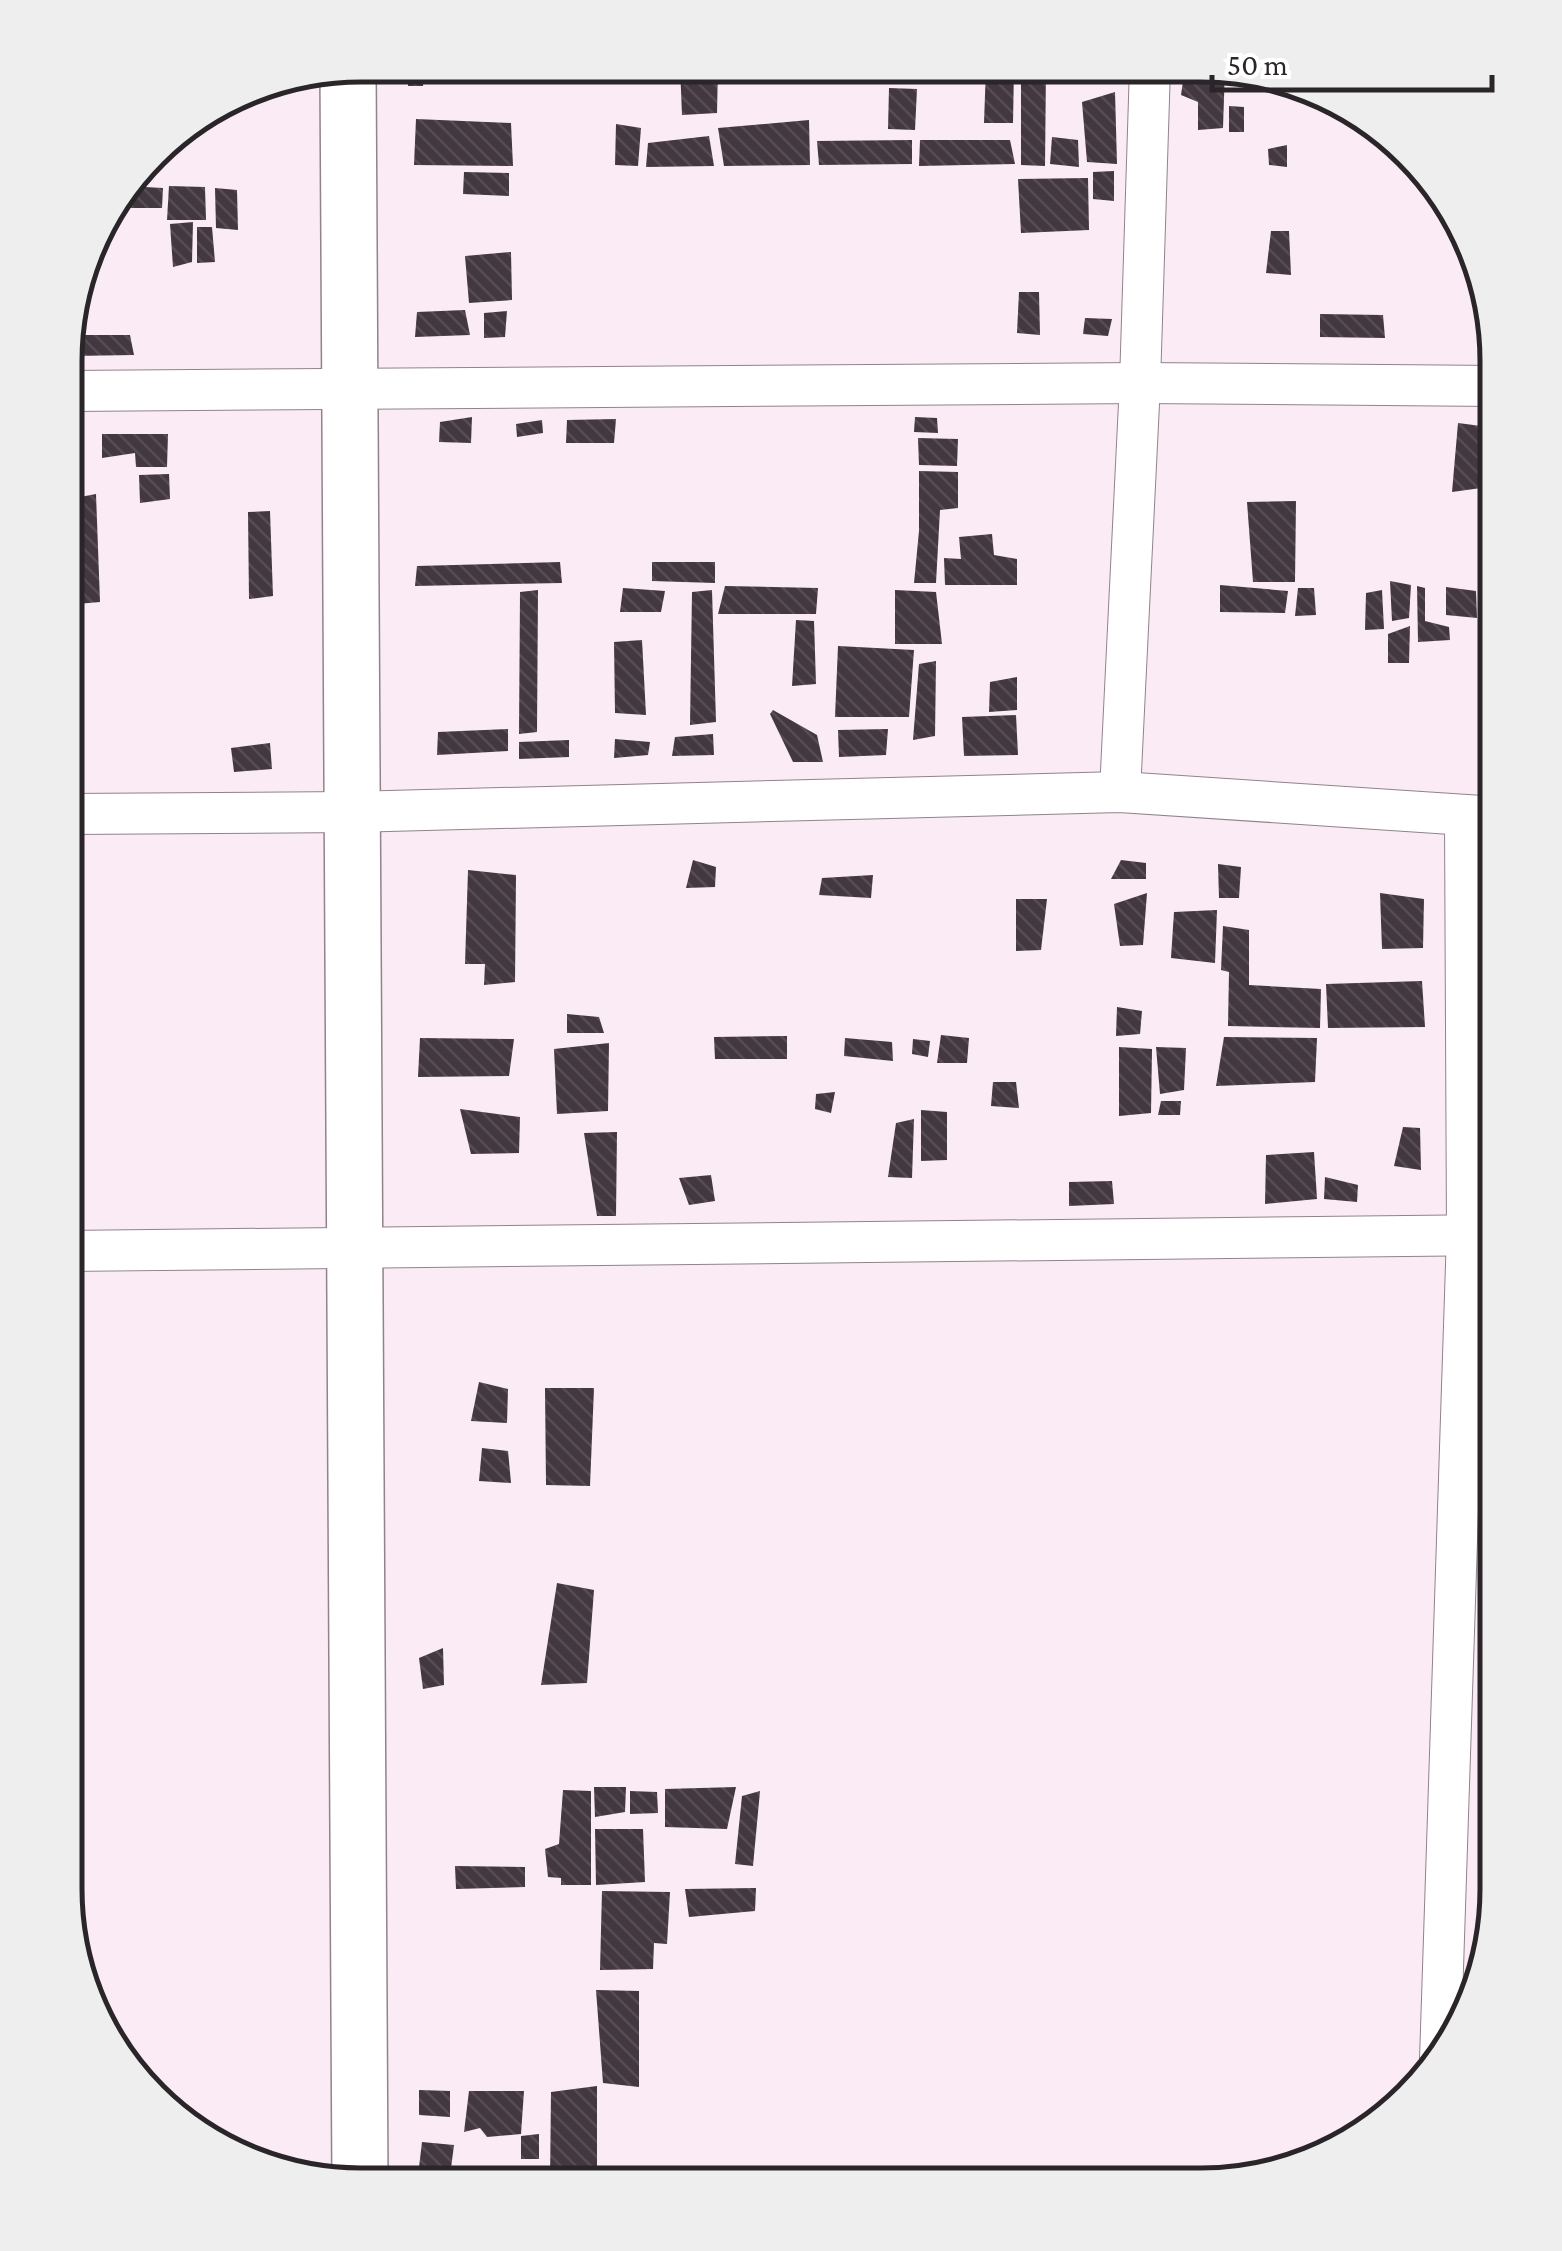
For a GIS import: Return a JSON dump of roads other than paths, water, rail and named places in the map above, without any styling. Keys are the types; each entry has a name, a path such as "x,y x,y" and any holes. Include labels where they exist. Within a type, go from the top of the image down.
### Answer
{"street":[{"path":"1120,792 1150,82"},
{"path":"348,83 360,2168"},
{"path":"82,391 1140,383 1480,386"},
{"path":"82,814 351,812 1120,792 1480,817"},
{"path":"82,1251 1479,1235"},
{"path":"1442,2028 1479,1286"}]}
